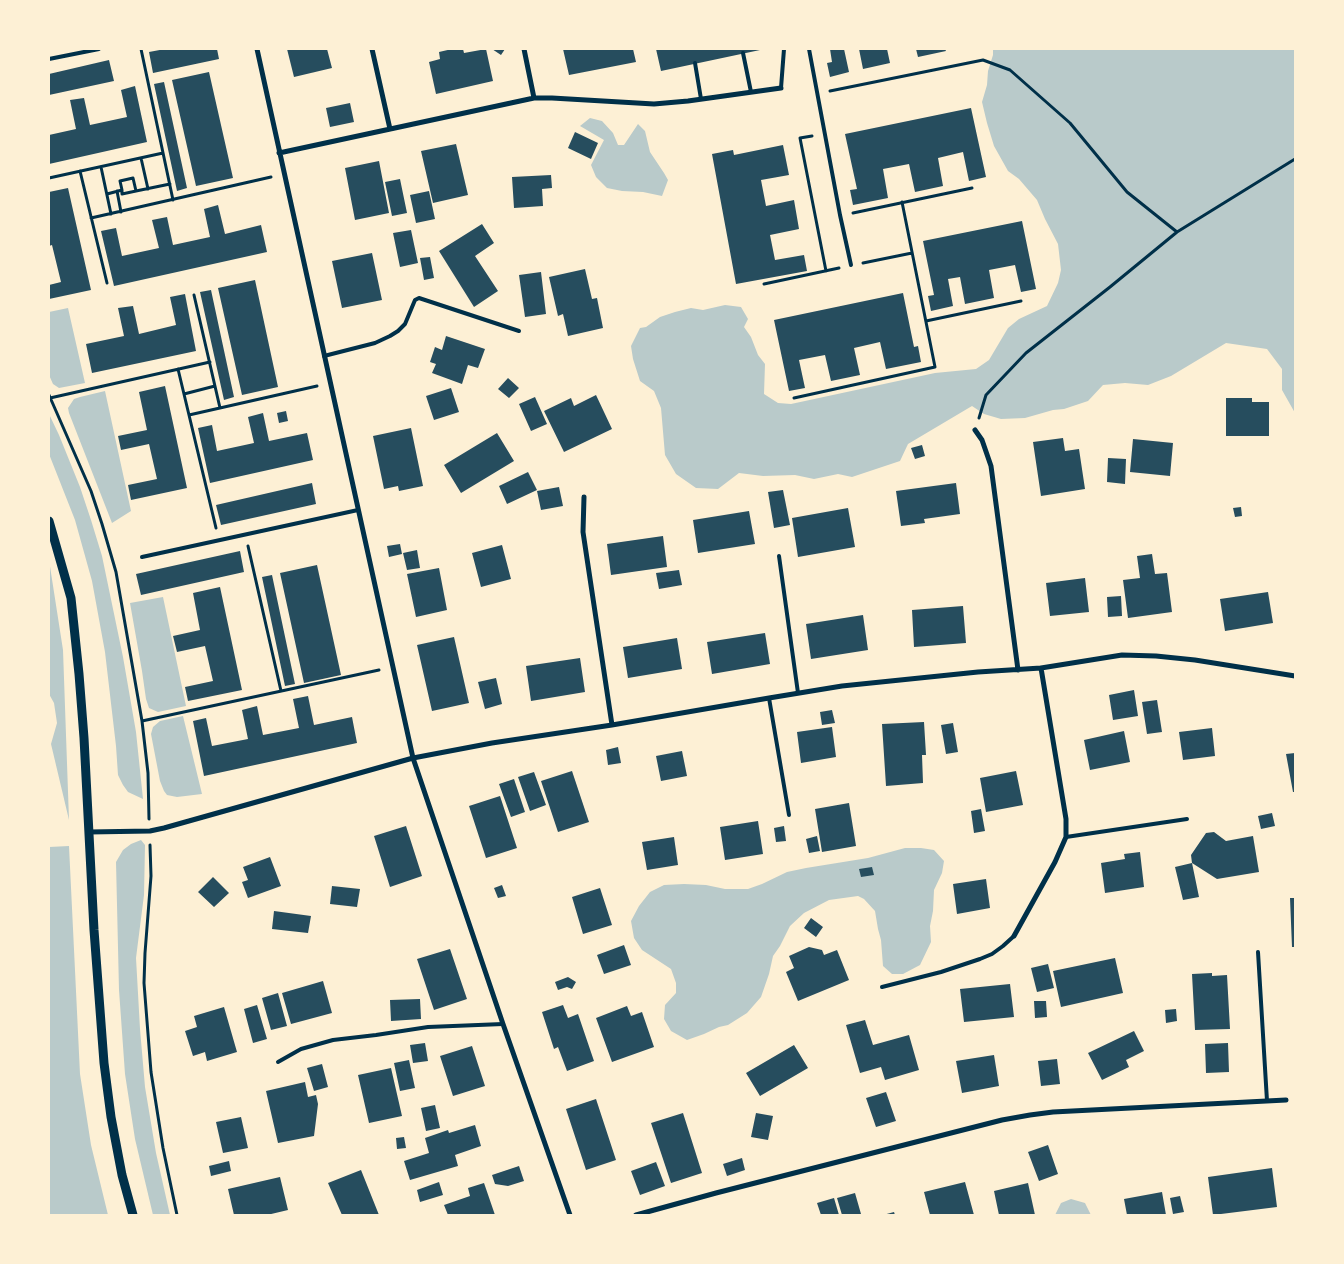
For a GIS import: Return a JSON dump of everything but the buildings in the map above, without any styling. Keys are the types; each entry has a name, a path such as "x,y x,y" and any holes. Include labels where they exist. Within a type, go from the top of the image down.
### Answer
{"street":[{"path":"257,49 413,758 570,1215"},
{"path":"372,49 390,129"},
{"path":"524,49 534,98"},
{"path":"279,153 534,98 654,104 781,88"},
{"path":"975,430 982,440 991,466 1018,670"},
{"path":"584,497 583,532 612,725"},
{"path":"49,521 71,598 79,674 104,1063 111,1117 122,1175 133,1215"},
{"path":"89,832 164,828 413,758 492,743 612,725 798,693 884,681 1041,668 1116,655 1143,655 1216,662 1295,676"},
{"path":"1014,936 1055,862 1066,837 1066,819 1041,668"},
{"path":"636,1215 993,1122 1028,1115 1053,1112 1286,1100"}],"lane":[{"path":"49,59 99,49"},
{"path":"781,88 784,49"},
{"path":"809,49 851,265"},
{"path":"743,53 751,92"},
{"path":"695,63 701,99"},
{"path":"324,356 375,343 390,336 405,324 415,300 420,298 519,331"},
{"path":"142,558 358,510"},
{"path":"778,556 798,693"},
{"path":"769,698 788,815"},
{"path":"1066,837 1187,819"},
{"path":"882,987 940,972 980,959 992,954 1014,936"},
{"path":"1258,952 1267,1101"},
{"path":"278,1062 301,1050 333,1040 428,1027 503,1024"}],"path":[{"path":"141,49 173,200"},
{"path":"817,94 983,60 1010,70 1070,123 1127,192 1177,232"},
{"path":"825,134 800,138 826,271"},
{"path":"49,178 163,153"},
{"path":"141,158 148,188"},
{"path":"975,430 986,395 1026,352 1177,232 1295,159"},
{"path":"101,167 111,214"},
{"path":"80,171 107,283"},
{"path":"91,218 284,174"},
{"path":"136,191 133,178 120,181 122,194 170,184"},
{"path":"840,215 972,188"},
{"path":"107,194 122,190"},
{"path":"117,191 121,212"},
{"path":"794,398 935,367 902,202"},
{"path":"194,294 220,408"},
{"path":"926,321 1021,301"},
{"path":"177,1215 162,1148 150,1072 145,1003 145,953 151,876 148,773 142,721 116,572 88,483 50,396 210,362"},
{"path":"178,369 218,540"},
{"path":"189,414 330,384"},
{"path":"184,394 215,386"},
{"path":"245,535 281,691"},
{"path":"142,721 392,668"}],"shaded area":[{"path":"993,49 1295,49 1295,413 1282,390 1282,369 1267,349 1226,343 1171,376 1148,385 1125,383 1103,385 1088,401 1064,409 1025,418 1001,419 984,414 972,406 908,444 900,461 852,477 838,474 814,479 795,475 763,476 739,473 718,489 696,488 676,474 665,455 661,408 654,391 640,381 631,346 640,328 646,327 660,317 691,308 703,310 725,305 741,307 748,319 744,327 751,337 758,355 765,364 764,394 778,403 791,404 935,373 976,369 989,360 1008,328 1019,319 1047,306 1058,283 1061,270 1058,244 1037,200 1019,179 1008,171 994,146 982,102"},
{"path":"590,118 602,121 613,133 618,145 624,145 638,124 645,131 650,152 668,180 662,196 607,188 596,177 591,165 604,140 580,126"},
{"path":"68,308 85,383 59,388 53,384 49,375 49,312"},
{"path":"105,391 131,511 112,523 68,408 74,399"},
{"path":"49,414 80,487 102,556 136,732 143,799 128,792 118,775 105,652 92,581 75,520 49,454"},
{"path":"49,560 63,650 69,820 51,744 57,723 54,703 49,694"},
{"path":"163,597 186,706 158,712 149,708 146,699 130,603"},
{"path":"183,716 202,794 177,797 167,795 164,791 160,781 151,734 153,727 160,721"},
{"path":"141,840 145,845 144,895 136,958 140,1029 145,1087 156,1153 170,1215 153,1215 135,1139 125,1074 119,990 116,862 123,850"},
{"path":"69,846 80,1074 91,1145 108,1215 49,1215 49,847"},
{"path":"905,848 934,850 944,861 942,873 934,890 930,926 931,942 920,965 903,974 892,974 883,966 881,940 875,911 864,899 858,896 829,900 804,913 790,926 773,956 761,997 747,1013 728,1025 687,1040 671,1031 664,1019 665,1005 676,993 676,983 671,969 642,950 634,938 631,921 639,906 650,892 664,885 684,884 706,885 725,889 748,889 787,872 868,858"},
{"path":"1071,1199 1085,1203 1091,1215 1055,1215 1061,1203"}]}
